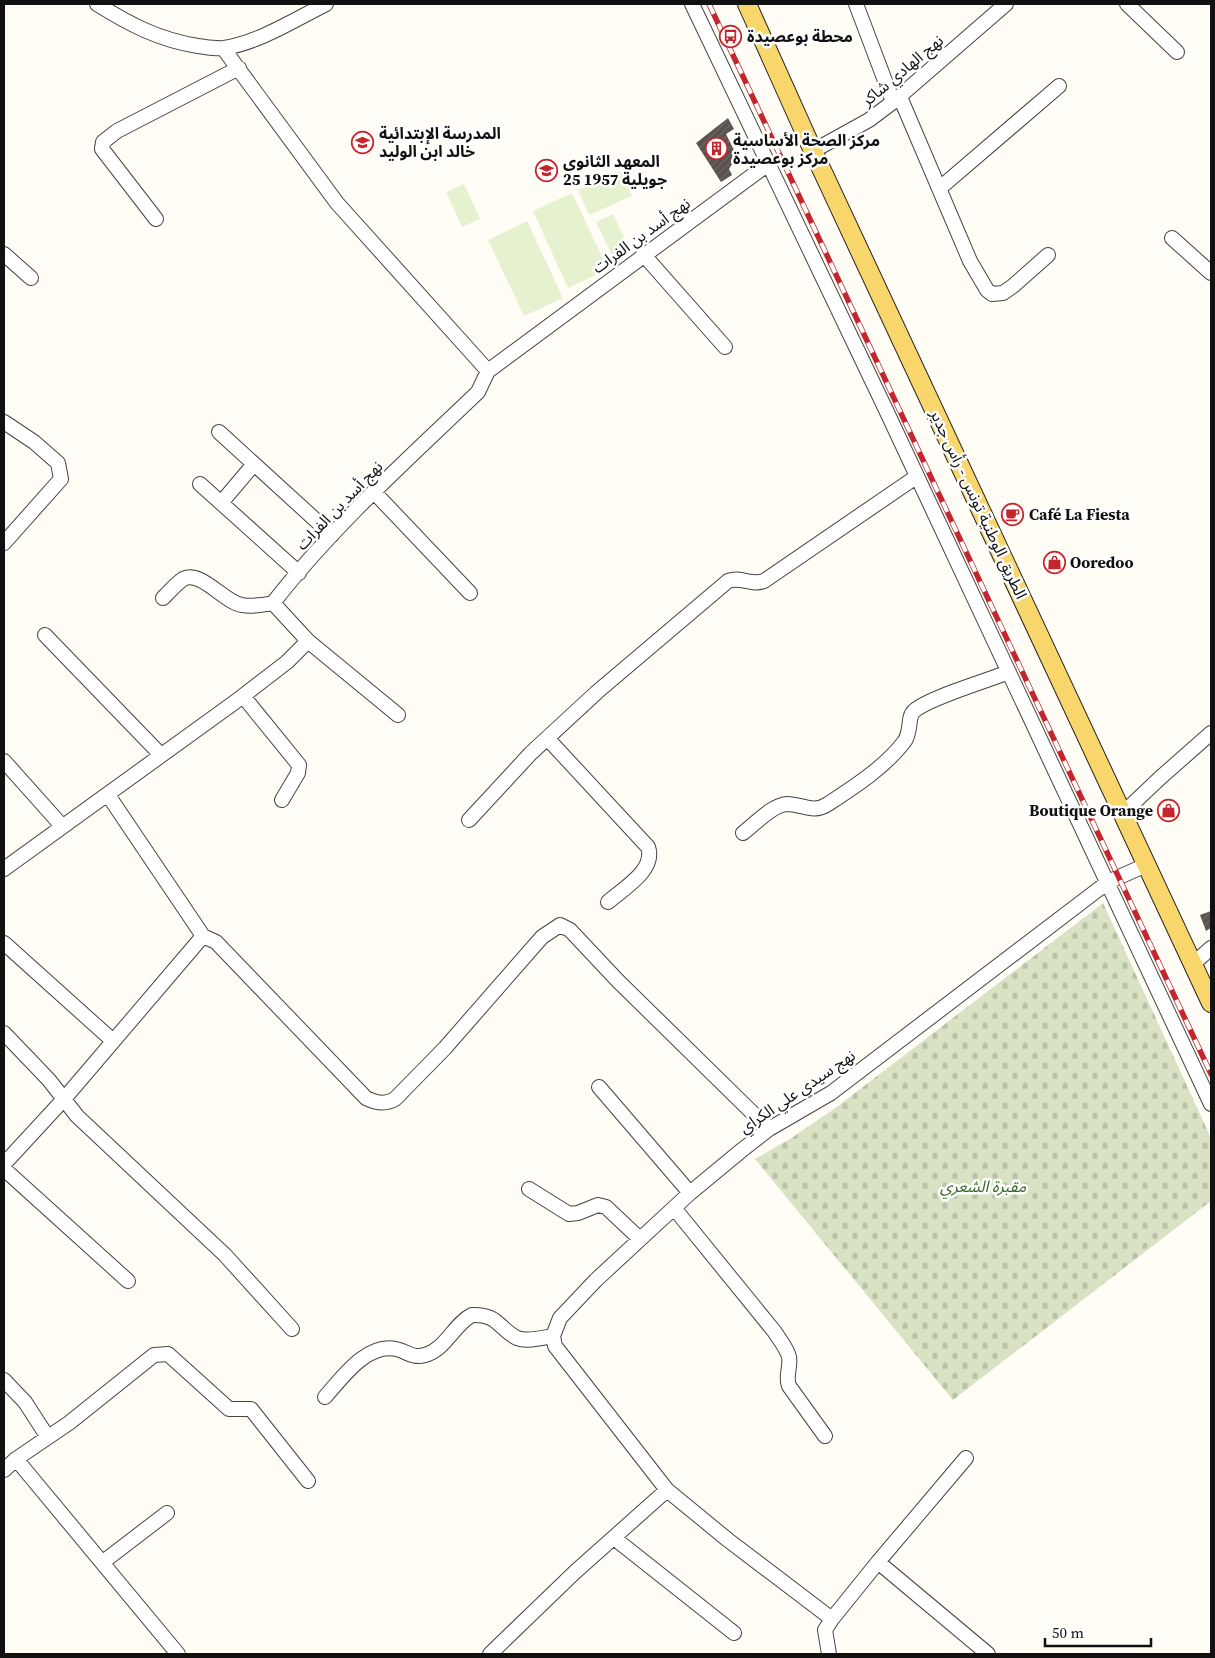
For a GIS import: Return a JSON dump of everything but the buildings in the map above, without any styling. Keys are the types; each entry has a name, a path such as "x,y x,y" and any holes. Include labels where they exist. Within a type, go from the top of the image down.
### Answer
{"main road":[{"name":"الطريق الوطنية تونس - رأس جدير","path":"747,4 813,151 936,409 1211,1003"}],"street":[{"path":"96,4 133,26 164,39 223,48 256,38 326,4"},
{"path":"692,4 886,410 1211,1104"},
{"path":"856,4 896,100 940,188 970,261 987,290 992,294 1002,293 1013,286 1048,255"},
{"name":"نهج الهادي شاكر","path":"813,151 869,120 896,100 1006,4"},
{"path":"1128,4 1177,52"},
{"path":"223,48 337,203 488,371"},
{"path":"156,219 102,149 103,142 116,131 239,68"},
{"path":"940,188 1059,86"},
{"name":"نهج أسد بن الفرات","path":"273,603 332,535 478,392 488,371 643,254 768,164"},
{"path":"1172,238 1211,273"},
{"path":"4,254 31,278"},
{"path":"643,254 725,347"},
{"path":"4,422 34,442 58,463 61,479 4,543"},
{"path":"219,432 332,535"},
{"path":"221,503 254,464"},
{"path":"469,820 547,738 597,692 728,581 735,579 756,584 764,581 916,477"},
{"path":"200,484 299,573"},
{"path":"374,492 470,593"},
{"path":"163,598 184,578 190,577 201,580 242,606 263,606 273,603 308,641 398,715"},
{"path":"45,635 161,755"},
{"path":"4,869 243,696 287,662 308,641"},
{"path":"743,833 779,807 788,804 808,809 828,805 888,759 906,741 910,733 910,715 913,711 932,701 1009,672"},
{"path":"243,696 299,765 298,774 282,800"},
{"path":"1122,814 1211,733"},
{"path":"547,738 648,847 650,855 648,865 608,902"},
{"path":"4,760 62,826"},
{"path":"108,795 204,936 216,942 366,1098 385,1103 395,1099 412,1084 542,937 558,925 566,926 618,981 769,1129"},
{"name":"نهج سيدي علي الكراي","path":"553,1336 560,1318 596,1280 690,1193 769,1129 831,1093 1108,882 1146,866"},
{"path":"4,1164 64,1099 112,1040 204,936"},
{"path":"4,943 112,1040"},
{"path":"1193,964 1211,948"},
{"path":"4,1033 77,1116 225,1255 292,1329"},
{"path":"598,1087 690,1193"},
{"path":"4,1169 128,1281"},
{"path":"529,1189 569,1214 578,1213 598,1205 606,1207 640,1239"},
{"path":"674,1208 783,1346 789,1356 787,1380 789,1386 825,1436"},
{"path":"325,1397 360,1360 371,1353 392,1348 400,1350 408,1356 425,1355 442,1344 472,1315 484,1315 492,1318 516,1337 524,1340 553,1336 555,1346 667,1490 728,1540 832,1619"},
{"path":"4,1470 16,1458 47,1436 70,1423 154,1355 168,1354 229,1409 251,1409 308,1481"},
{"path":"4,1380 25,1402 47,1436"},
{"path":"16,1458 178,1654"},
{"path":"829,1654 825,1630 832,1619 896,1537 966,1458"},
{"path":"490,1654 667,1490"},
{"path":"103,1562 167,1513"},
{"path":"614,1538 734,1633"},
{"path":"878,1562 988,1654"}],"green space":[{"path":"620,171 632,196 589,215 578,190"},
{"path":"464,184 480,219 462,227 446,192"},
{"path":"572,193 608,269 568,288 533,211"},
{"path":"613,214 629,248 612,256 596,222"},
{"path":"527,221 563,298 524,316 488,240"},
{"name":"مقبرة الشعري","path":"1103,903 1211,1138 1211,1201 953,1400 755,1159 793,1137 838,1106"}],"railway":[{"path":"709,4 1211,1074"}],"place":[{"name":"محطة بوعصيدة","path":"731,36"},
{"name":"المدرسة الإبتدائية خالد ابن الوليد","path":"363,142"},
{"name":"مركز الصحة الأساسية مركز بوعصيدة","path":"717,149"},
{"name":"المعهد الثانوي 25 جويلية 1957","path":"547,170"},
{"name":"Café La Fiesta","path":"1013,514"},
{"name":"Ooredoo","path":"1054,562"},
{"name":"Boutique Orange","path":"1169,810"}]}
